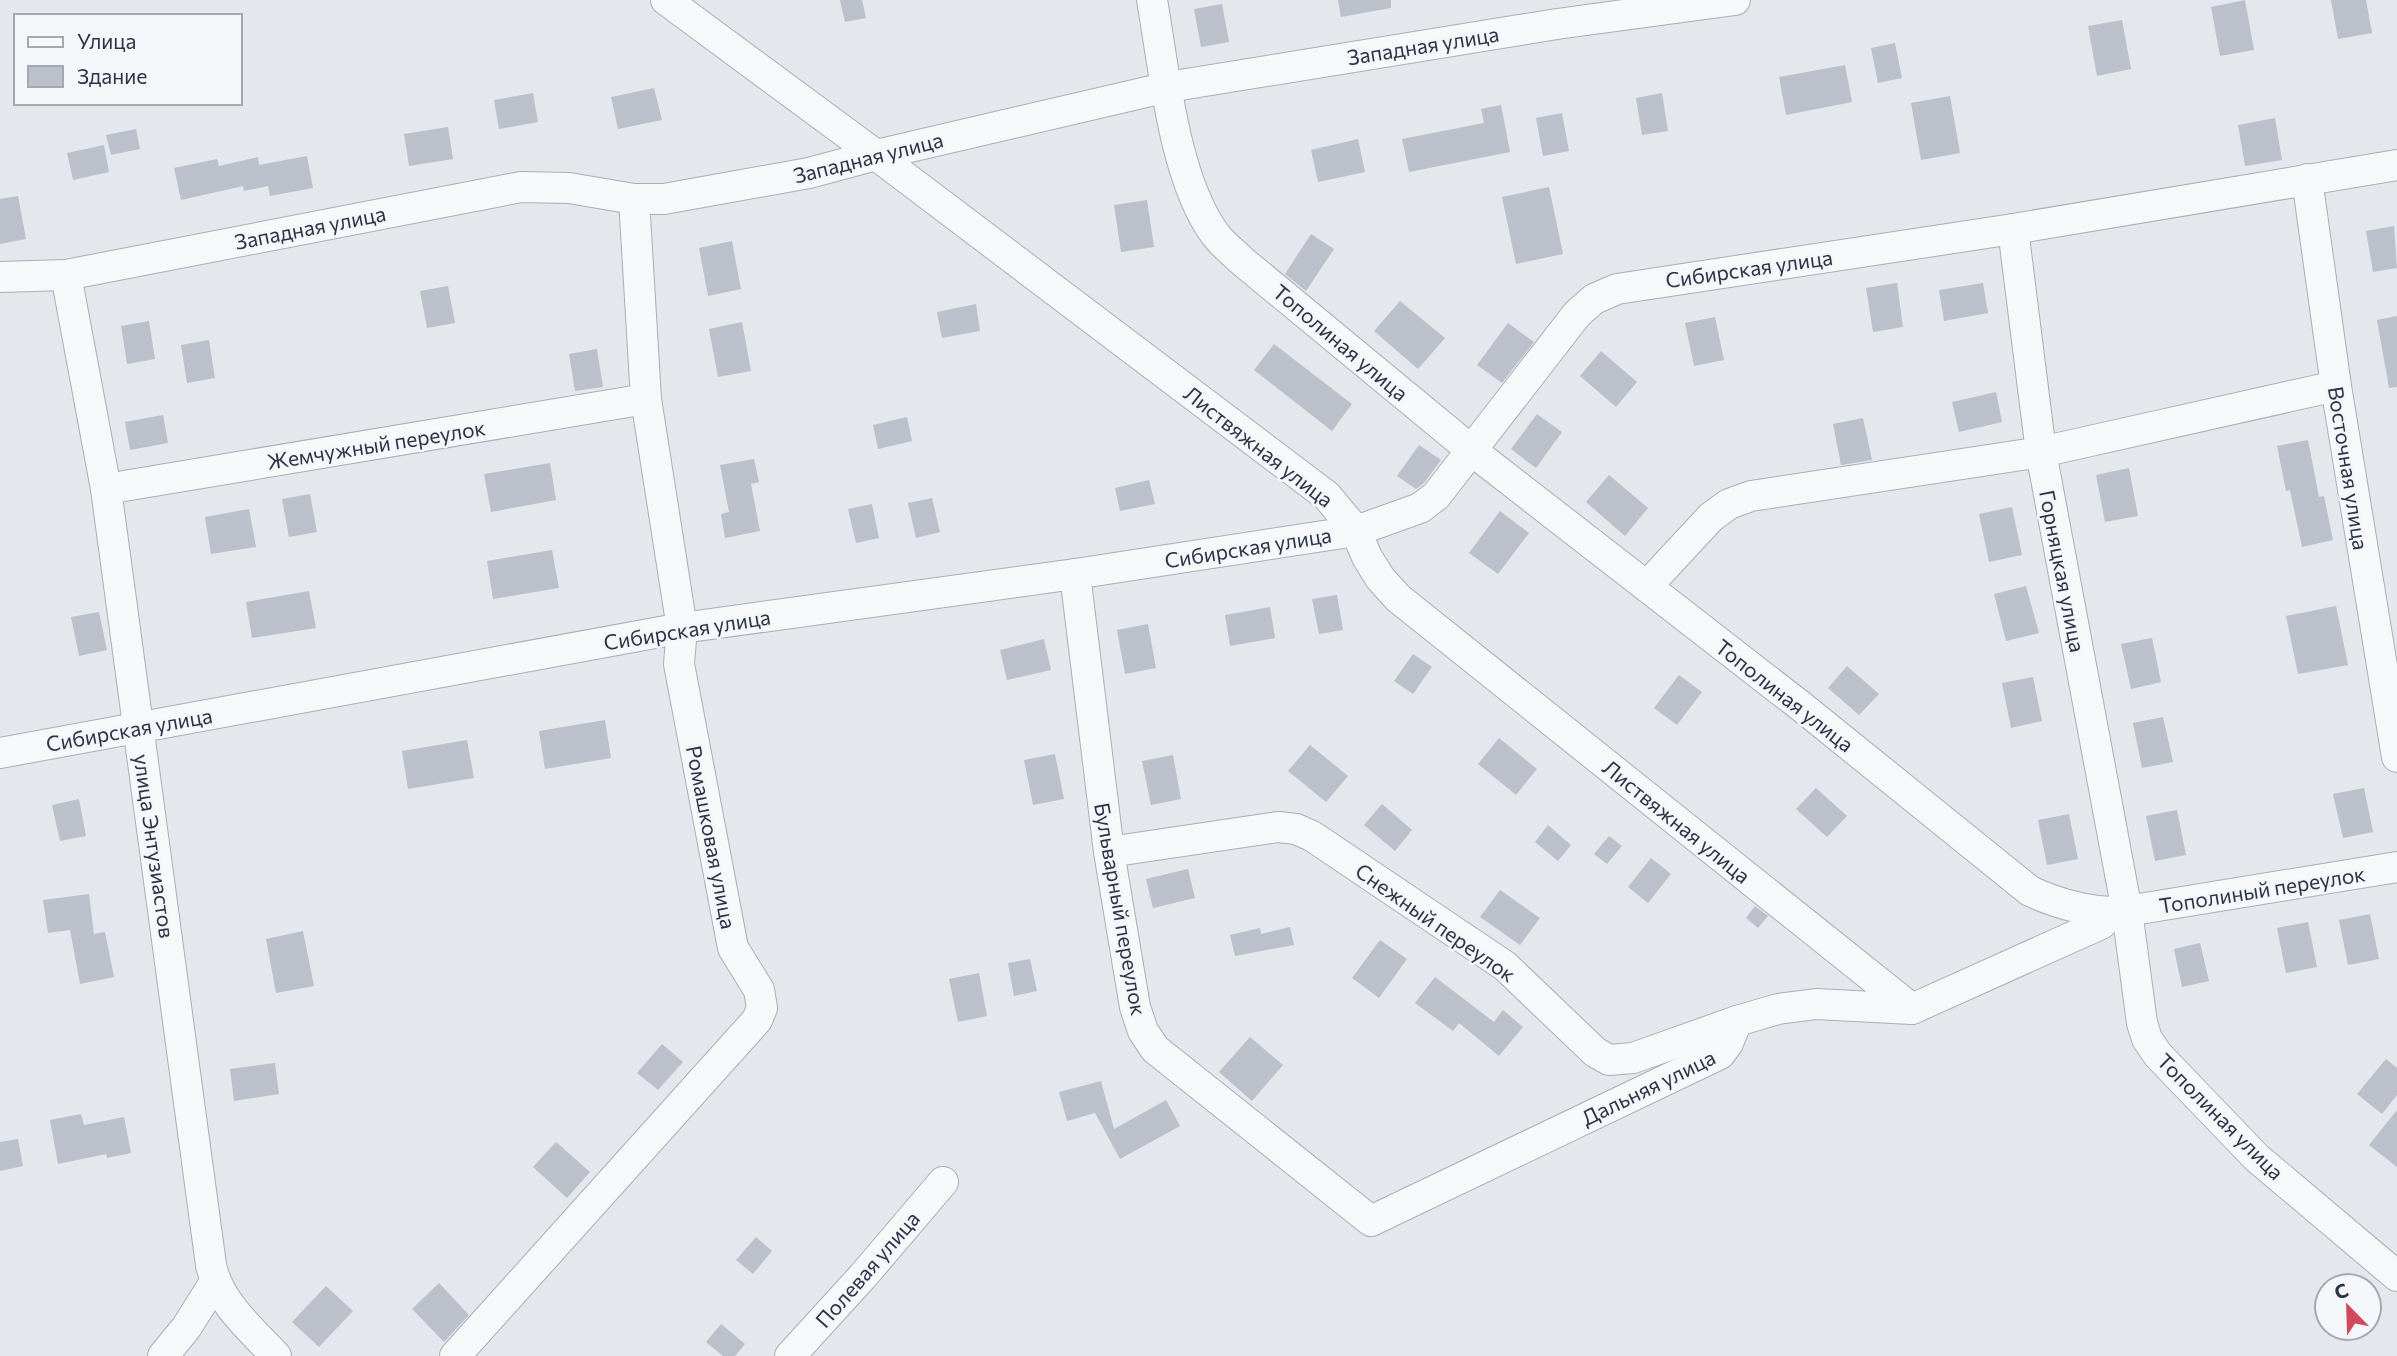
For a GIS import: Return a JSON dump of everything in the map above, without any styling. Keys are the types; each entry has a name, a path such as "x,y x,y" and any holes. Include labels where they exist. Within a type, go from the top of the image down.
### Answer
{"street":[{"name":"Листвяжная улица","path":"666,0 1327,496 1356,531 1380,578 1398,598 1912,1009"},
{"name":"Тополиная улица","path":"1152,0 1178,145 1197,202 1215,235 1242,261 1471,450 1802,708 2030,891 2051,901 2120,912 2142,1023 2147,1039 2158,1055 2257,1158 2397,1276"},
{"name":"Западная улица","path":"0,277 66,275 522,187 569,188 634,199 664,199 809,173 1168,86 1555,12 1735,0"},
{"name":"Сибирская улица","path":"0,753 682,628 1356,531 1420,508 1436,496 1577,314 1594,299 1617,289 2013,229 2397,164"},
{"name":"Восточная улица","path":"2307,179 2336,386 2397,757"},
{"name":"Ромашковая улица","path":"455,1356 757,1020 762,1008 759,990 733,948 679,664 682,628 646,399 634,199"},
{"name":"Горняцкая улица","path":"2013,229 2041,452 2120,912"},
{"name":"улица Энтузиастов","path":"66,275 106,489 215,1282 225,1300 276,1356"},
{"path":"1647,586 1711,517 1729,503 1751,496 2041,452 2336,386"},
{"name":"Жемчужный переулок","path":"106,489 646,399"},
{"name":"Бульварный переулок","path":"1075,573 1109,852 1135,1007 1143,1031 1155,1048 1371,1222"},
{"name":"Снежный переулок","path":"1109,852 1278,827 1296,829 1312,836 1505,966 1595,1052 1609,1060 1633,1058 1737,1021"},
{"name":"Тополиный переулок","path":"2120,912 2397,867"},
{"path":"1737,1021 1778,1009 1816,1004 1912,1009 2101,924 2120,912"},
{"name":"Дальняя улица","path":"1371,1222 1720,1054 1737,1021"},
{"name":"Полевая улица","path":"790,1356 943,1182"},
{"path":"163,1356 186,1328 215,1282"}],"building":[{"path":"840,0 862,0 866,18 845,22"},
{"path":"1338,0 1391,0 1391,8 1341,17"},
{"path":"2245,0 2254,50 2220,56 2211,7"},
{"path":"2331,0 2366,0 2372,33 2338,39"},
{"path":"1222,4 1229,42 1201,47 1194,9"},
{"path":"2122,20 2131,69 2097,76 2088,26"},
{"path":"1895,43 1902,78 1878,83 1871,48"},
{"path":"1845,65 1852,102 1786,115 1779,77"},
{"path":"654,88 662,120 618,129 611,97"},
{"path":"533,93 538,122 499,129 494,100"},
{"path":"1662,93 1668,131 1642,135 1636,98"},
{"path":"1950,96 1960,153 1921,160 1911,103"},
{"path":"1501,105 1510,152 1409,172 1402,139 1484,123 1481,109"},
{"path":"1562,113 1569,151 1543,156 1536,118"},
{"path":"2275,118 2282,160 2245,166 2238,125"},
{"path":"448,127 453,159 409,166 404,134"},
{"path":"136,129 140,149 111,155 106,135"},
{"path":"1358,139 1365,172 1318,182 1311,150"},
{"path":"104,145 109,172 73,180 67,153"},
{"path":"307,156 313,188 270,196 268,186 244,191 243,186 181,200 174,168 217,159 219,166 258,157 259,165"},
{"path":"1549,187 1563,254 1516,264 1502,197"},
{"path":"18,196 26,239 0,244 0,199"},
{"path":"1147,200 1154,247 1121,252 1114,205"},
{"path":"2394,226 2397,268 2373,272 2366,231"},
{"path":"1311,234 1334,249 1306,291 1285,274"},
{"path":"732,241 741,289 708,296 699,248"},
{"path":"1897,283 1903,327 1873,332 1866,288"},
{"path":"1983,283 1988,313 1944,321 1939,290"},
{"path":"448,286 455,323 427,328 420,291"},
{"path":"1400,301 1445,338 1418,369 1374,331"},
{"path":"976,304 980,331 942,338 937,312"},
{"path":"2397,316 2397,387 2389,388 2377,320"},
{"path":"1715,317 1724,360 1694,366 1685,323"},
{"path":"149,321 155,359 127,364 121,326"},
{"path":"742,322 751,371 718,377 709,329"},
{"path":"1508,323 1534,342 1502,383 1477,365"},
{"path":"209,340 215,378 187,383 181,345"},
{"path":"1274,344 1352,404 1332,431 1254,370"},
{"path":"597,349 603,387 575,391 569,354"},
{"path":"1601,351 1637,382 1616,407 1580,376"},
{"path":"1996,392 2002,422 1959,432 1952,402"},
{"path":"1537,414 1562,432 1536,468 1511,449"},
{"path":"163,415 168,443 130,450 125,422"},
{"path":"907,417 912,441 878,449 873,425"},
{"path":"1863,418 1872,460 1841,465 1833,424"},
{"path":"2308,440 2319,497 2324,496 2333,540 2302,547 2277,446"},
{"path":"1419,445 1441,460 1424,483 1416,489 1397,476"},
{"path":"754,459 759,482 751,484 760,531 725,538 721,514 729,512 720,465"},
{"path":"550,463 556,500 491,512 484,474"},
{"path":"2129,468 2138,516 2105,522 2096,475"},
{"path":"1609,475 1648,508 1625,536 1586,502"},
{"path":"1149,480 1155,504 1120,511 1115,488"},
{"path":"310,494 317,532 289,537 282,499"},
{"path":"932,498 940,532 916,538 908,503"},
{"path":"872,504 879,538 856,543 848,509"},
{"path":"2012,507 2022,555 1989,562 1979,514"},
{"path":"249,509 256,547 211,554 205,517"},
{"path":"1500,511 1529,533 1498,574 1469,553"},
{"path":"552,550 559,588 493,599 487,561"},
{"path":"2026,586 2039,633 2006,641 1994,594"},
{"path":"309,591 316,628 252,638 246,602"},
{"path":"1337,595 1343,630 1319,634 1312,599"},
{"path":"2336,606 2348,665 2298,674 2286,616"},
{"path":"1270,607 1275,638 1230,646 1225,615"},
{"path":"99,612 107,650 79,656 71,617"},
{"path":"1148,624 1156,668 1125,674 1117,630"},
{"path":"2152,638 2161,682 2131,689 2121,644"},
{"path":"1044,639 1051,670 1007,680 1000,650"},
{"path":"1413,654 1432,667 1413,694 1394,681"},
{"path":"1847,666 1879,694 1859,715 1828,688"},
{"path":"1679,675 1702,692 1677,725 1654,708"},
{"path":"2033,677 2042,721 2011,728 2002,683"},
{"path":"2163,717 2173,762 2142,768 2133,723"},
{"path":"605,720 611,758 545,769 539,731"},
{"path":"1499,738 1537,769 1516,795 1478,764"},
{"path":"467,740 474,778 408,789 402,751"},
{"path":"1310,745 1348,776 1326,802 1288,771"},
{"path":"1055,754 1064,799 1033,805 1024,760"},
{"path":"1173,755 1181,799 1151,805 1142,761"},
{"path":"1816,788 1847,816 1827,837 1796,809"},
{"path":"2364,788 2373,832 2343,838 2333,794"},
{"path":"79,799 86,836 60,841 52,805"},
{"path":"1382,804 1412,830 1395,851 1364,825"},
{"path":"2177,810 2186,855 2155,861 2146,816"},
{"path":"2069,814 2078,859 2047,865 2038,820"},
{"path":"1548,825 1571,845 1558,861 1535,842"},
{"path":"1609,836 1622,846 1607,864 1594,854"},
{"path":"1651,858 1671,874 1648,903 1628,887"},
{"path":"1188,869 1195,898 1153,908 1146,879"},
{"path":"1500,890 1540,918 1520,945 1480,917"},
{"path":"89,894 94,934 105,932 114,977 80,984 70,930 48,933 43,900"},
{"path":"1755,906 1768,916 1758,928 1746,918"},
{"path":"2370,914 2379,959 2348,965 2339,920"},
{"path":"2308,922 2317,967 2286,973 2277,928"},
{"path":"1290,927 1294,945 1235,956 1230,935 1260,928 1261,934"},
{"path":"303,931 314,986 276,993 266,939"},
{"path":"1380,940 1407,959 1379,998 1352,978"},
{"path":"2200,943 2209,981 2182,987 2174,949"},
{"path":"1030,959 1037,991 1014,996 1008,963"},
{"path":"979,973 987,1016 958,1022 949,979"},
{"path":"1435,977 1494,1022 1503,1010 1523,1027 1499,1056 1459,1023 1453,1031 1415,1003"},
{"path":"1250,1037 1283,1065 1252,1101 1219,1072"},
{"path":"662,1044 683,1062 658,1090 637,1073"},
{"path":"2386,1059 2397,1068 2397,1095 2382,1114 2357,1094"},
{"path":"275,1063 279,1094 234,1101 230,1069"},
{"path":"1101,1081 1114,1129 1166,1100 1180,1126 1120,1159 1095,1113 1067,1121 1059,1092"},
{"path":"2397,1110 2397,1167 2369,1145"},
{"path":"81,1114 84,1125 124,1117 131,1153 107,1158 106,1154 58,1164 50,1120"},
{"path":"18,1139 23,1166 0,1171 0,1142"},
{"path":"556,1142 590,1172 567,1198 533,1167"},
{"path":"756,1237 772,1251 753,1274 736,1260"},
{"path":"439,1283 469,1315 444,1342 412,1309"},
{"path":"326,1286 353,1311 319,1347 292,1322"},
{"path":"721,1324 745,1344 735,1356 723,1356 706,1342"}]}
